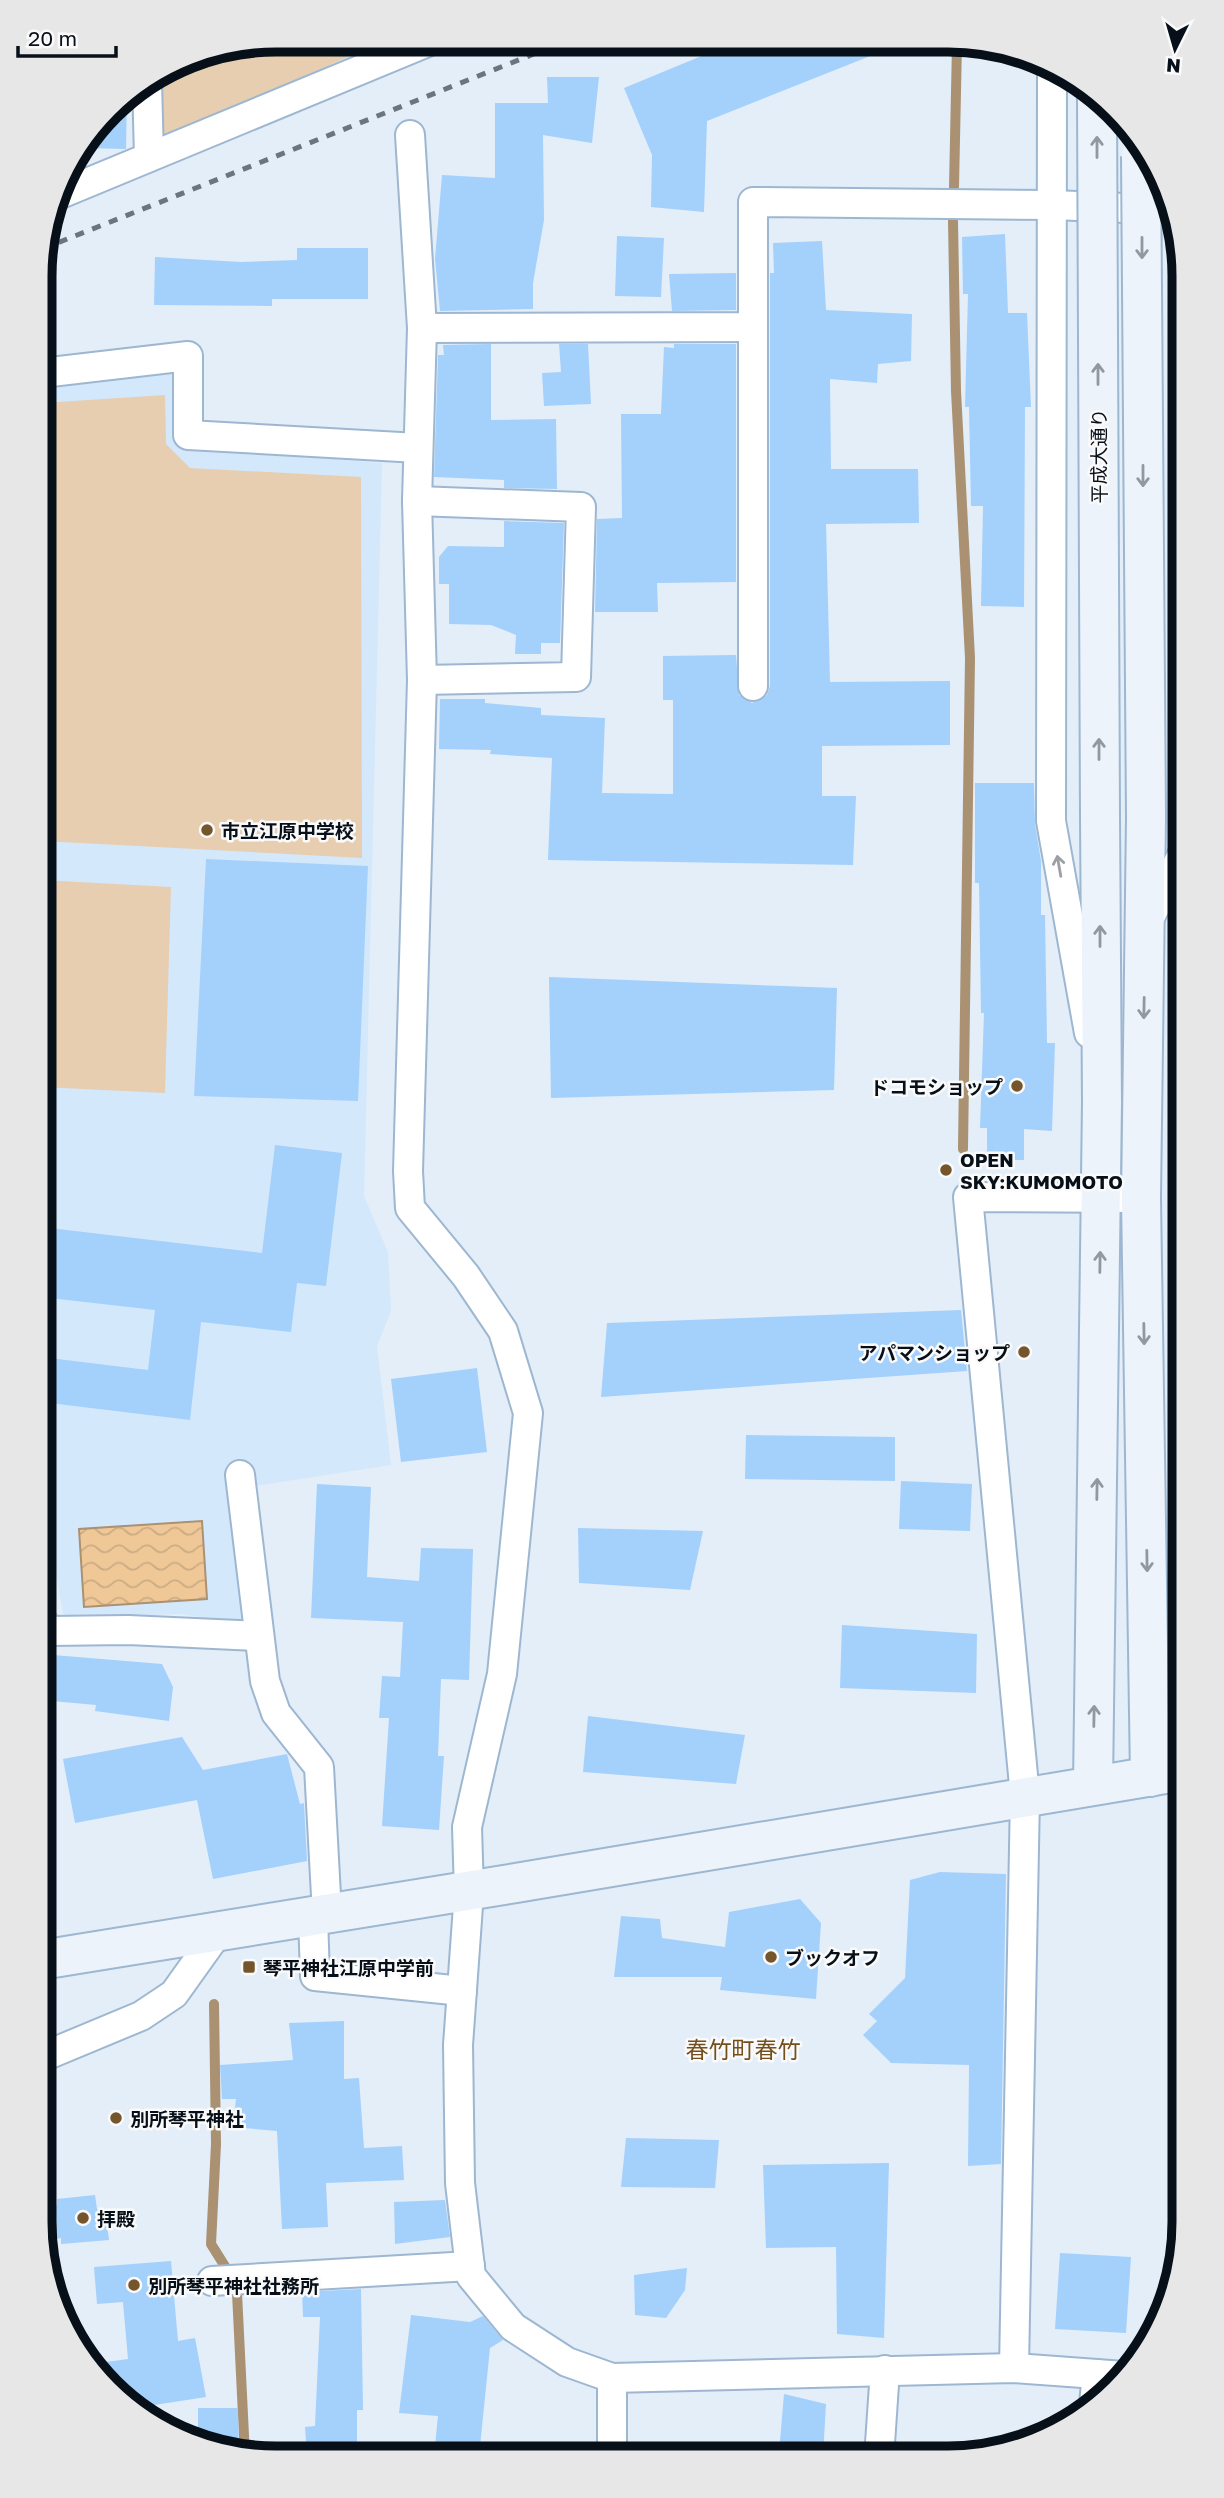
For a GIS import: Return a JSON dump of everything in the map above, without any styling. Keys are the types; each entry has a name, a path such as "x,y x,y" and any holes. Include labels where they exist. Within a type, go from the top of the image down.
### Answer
{"street":[{"path":"71,190 405,52"},
{"path":"1052,79 1051,821 1102,1102"},
{"path":"147,94 149,157"},
{"name":"平成大通り","path":"1093,1785 1102,1102 1097,110"},
{"path":"410,135 422,328 417,501 422,680 408,1171 410,1208 466,1276 503,1331 528,1413 502,1674 467,1827 468,1892 458,2045 460,2183 471,2276 513,2327 567,2362 612,2378 1014,2368 1110,2375"},
{"path":"52,1957 792,1839 1025,1796 1167,1774 1142,1198 1146,818 1141,165"},
{"path":"753,686 753,202 1053,205 1161,210"},
{"path":"422,328 753,327"},
{"path":"53,372 188,356 188,435 418,448"},
{"path":"417,501 581,507 576,677 422,680"},
{"path":"1146,925 1172,875"},
{"path":"1014,2368 1025,1796 968,1197 1142,1198"},
{"path":"240,1475 265,1681 276,1713 319,1766 320,1915 315,1976 462,1990"},
{"path":"52,1631 128,1630 259,1636"},
{"path":"52,2053 141,2016 174,1994 219,1931"},
{"path":"212,2281 470,2266"},
{"path":"880,2446 885,2370"},
{"path":"612,2378 612,2446"}],"shaded area":[{"path":"358,52 168,139 156,130 156,87 204,64 247,54"},
{"name":"市立江原中学校","path":"166,370 176,379 185,446 382,463 364,1196 388,1252 391,1311 377,1346 391,1465 255,1486 252,1468 226,1468 245,1624 180,1614 68,1618 63,1613 52,1552 53,381"},
{"path":"165,395 166,444 190,468 361,477 362,858 53,842 53,402"},
{"path":"53,881 171,887 165,1093 53,1088"}],"water":[{"path":"202,1521 207,1599 84,1607 79,1529"}],"building":[{"path":"711,52 880,52 707,121 704,212 651,207 652,155 624,88"},
{"path":"547,77 599,77 592,143 543,135 544,220 533,283 533,309 440,311 435,259 442,175 495,178 495,103 548,103"},
{"path":"127,110 126,149 93,148"},
{"path":"1005,234 1008,313 1027,313 1031,407 1025,407 1024,607 981,606 983,506 971,506 969,407 965,407 968,294 963,294 962,237"},
{"path":"617,236 664,238 661,297 615,296"},
{"path":"822,241 826,310 912,314 911,361 878,364 877,383 830,379 831,469 918,469 919,523 826,524 830,682 950,681 950,745 822,746 822,796 856,796 853,865 548,860 552,758 490,754 491,750 439,749 440,699 485,699 485,703 541,708 541,715 605,718 602,793 673,794 673,700 663,700 663,656 736,655 739,695 752,703 767,695 770,686 770,273 774,273 773,243"},
{"path":"297,248 368,248 368,299 272,299 272,306 154,305 155,257 241,262 297,260"},
{"path":"736,273 736,310 672,311 669,274"},
{"path":"491,344 491,420 556,419 557,489 504,488 504,480 434,477 438,355 444,355 443,345"},
{"path":"559,344 588,344 591,404 544,406 542,373 561,372"},
{"path":"674,344 736,344 736,582 657,583 658,612 595,612 597,519 622,518 621,414 661,414 664,347 674,348"},
{"path":"504,521 564,523 560,643 541,643 541,654 515,654 516,635 491,625 449,624 449,584 439,584 439,557 448,546 504,547"},
{"path":"975,783 1034,783 1035,824 1041,861 1041,915 1045,915 1047,1043 1055,1043 1052,1131 1024,1129 1024,1160 987,1160 987,1128 980,1128 984,1013 981,1013 979,883 975,883"},
{"path":"206,859 368,866 358,1101 194,1096"},
{"path":"549,977 837,988 834,1090 551,1098"},
{"path":"275,1145 342,1153 326,1286 297,1283 291,1332 201,1322 190,1420 52,1403 52,1358 148,1370 155,1310 52,1298 53,1228 262,1253"},
{"path":"961,1310 967,1371 601,1397 607,1323"},
{"path":"477,1368 487,1452 401,1462 391,1379"},
{"path":"746,1435 895,1437 895,1481 745,1479"},
{"path":"901,1481 972,1484 970,1531 899,1529"},
{"path":"317,1484 371,1487 367,1577 419,1581 421,1548 473,1549 469,1680 441,1679 438,1756 444,1756 439,1830 382,1826 389,1718 379,1718 382,1676 400,1677 403,1622 311,1618"},
{"path":"578,1528 703,1531 690,1590 579,1583"},
{"path":"842,1625 977,1634 976,1693 840,1688"},
{"path":"52,1655 162,1664 173,1687 169,1721 95,1711 96,1705 52,1701"},
{"path":"588,1716 745,1735 736,1784 583,1772"},
{"path":"182,1737 203,1770 287,1754 300,1804 304,1803 307,1861 213,1879 197,1800 75,1823 63,1759"},
{"path":"940,1872 1006,1874 1001,2164 968,2166 969,2065 891,2063 863,2035 877,2021 869,2014 905,1978 910,1880"},
{"name":"ブックオフ","path":"800,1899 821,1923 816,1999 720,1990 722,1977 614,1977 621,1916 660,1919 662,1938 725,1947 729,1912"},
{"path":"344,2021 344,2079 359,2078 364,2148 402,2146 404,2180 326,2183 328,2227 282,2229 277,2131 233,2127 236,2099 222,2099 220,2065 293,2060 289,2023"},
{"path":"626,2138 719,2140 715,2188 621,2187"},
{"path":"889,2163 884,2338 837,2334 836,2247 766,2248 763,2165"},
{"name":"拝殿","path":"95,2195 97,2209 105,2208 109,2240 61,2244 61,2238 53,2239 52,2206 57,2205 57,2199"},
{"path":"445,2200 450,2237 395,2244 394,2202"},
{"path":"1060,2253 1131,2257 1126,2333 1055,2329"},
{"path":"171,2261 178,2341 195,2338 206,2397 149,2406 108,2369 106,2362 128,2359 123,2302 97,2304 94,2267"},
{"path":"687,2268 685,2290 666,2318 635,2315 634,2275"},
{"path":"361,2289 363,2410 357,2410 357,2446 306,2446 305,2427 315,2426 320,2317 303,2317 302,2292"},
{"path":"411,2315 470,2322 483,2316 503,2340 490,2348 480,2446 435,2446 438,2416 399,2413"},
{"path":"784,2394 826,2404 824,2446 784,2446 780,2441"},
{"path":"198,2408 238,2408 239,2442 198,2431"}],"waterway":[{"path":"954,187 957,53"},
{"path":"953,221 956,391 970,658 963,1149"},
{"path":"214,2004 216,2144 211,2244 226,2268"},
{"path":"237,2293 244,2443"}],"railway":[{"path":"55,244 539,52"}],"place":[{"name":"市立江原中学校","path":"207,830"},
{"name":"ドコモショップ","path":"1017,1086"},
{"name":"OPEN SKY:KUMOMOTO","path":"946,1170"},
{"name":"アパマンショップ","path":"1024,1352"},
{"name":"ブックオフ","path":"771,1957"},
{"name":"琴平神社江原中学前","path":"249,1967"},
{"name":"別所琴平神社","path":"116,2118"},
{"name":"拝殿","path":"83,2218"},
{"name":"別所琴平神社社務所","path":"134,2285"}],"district":[{"name":"春竹町春竹","path":"743,2049"}]}
